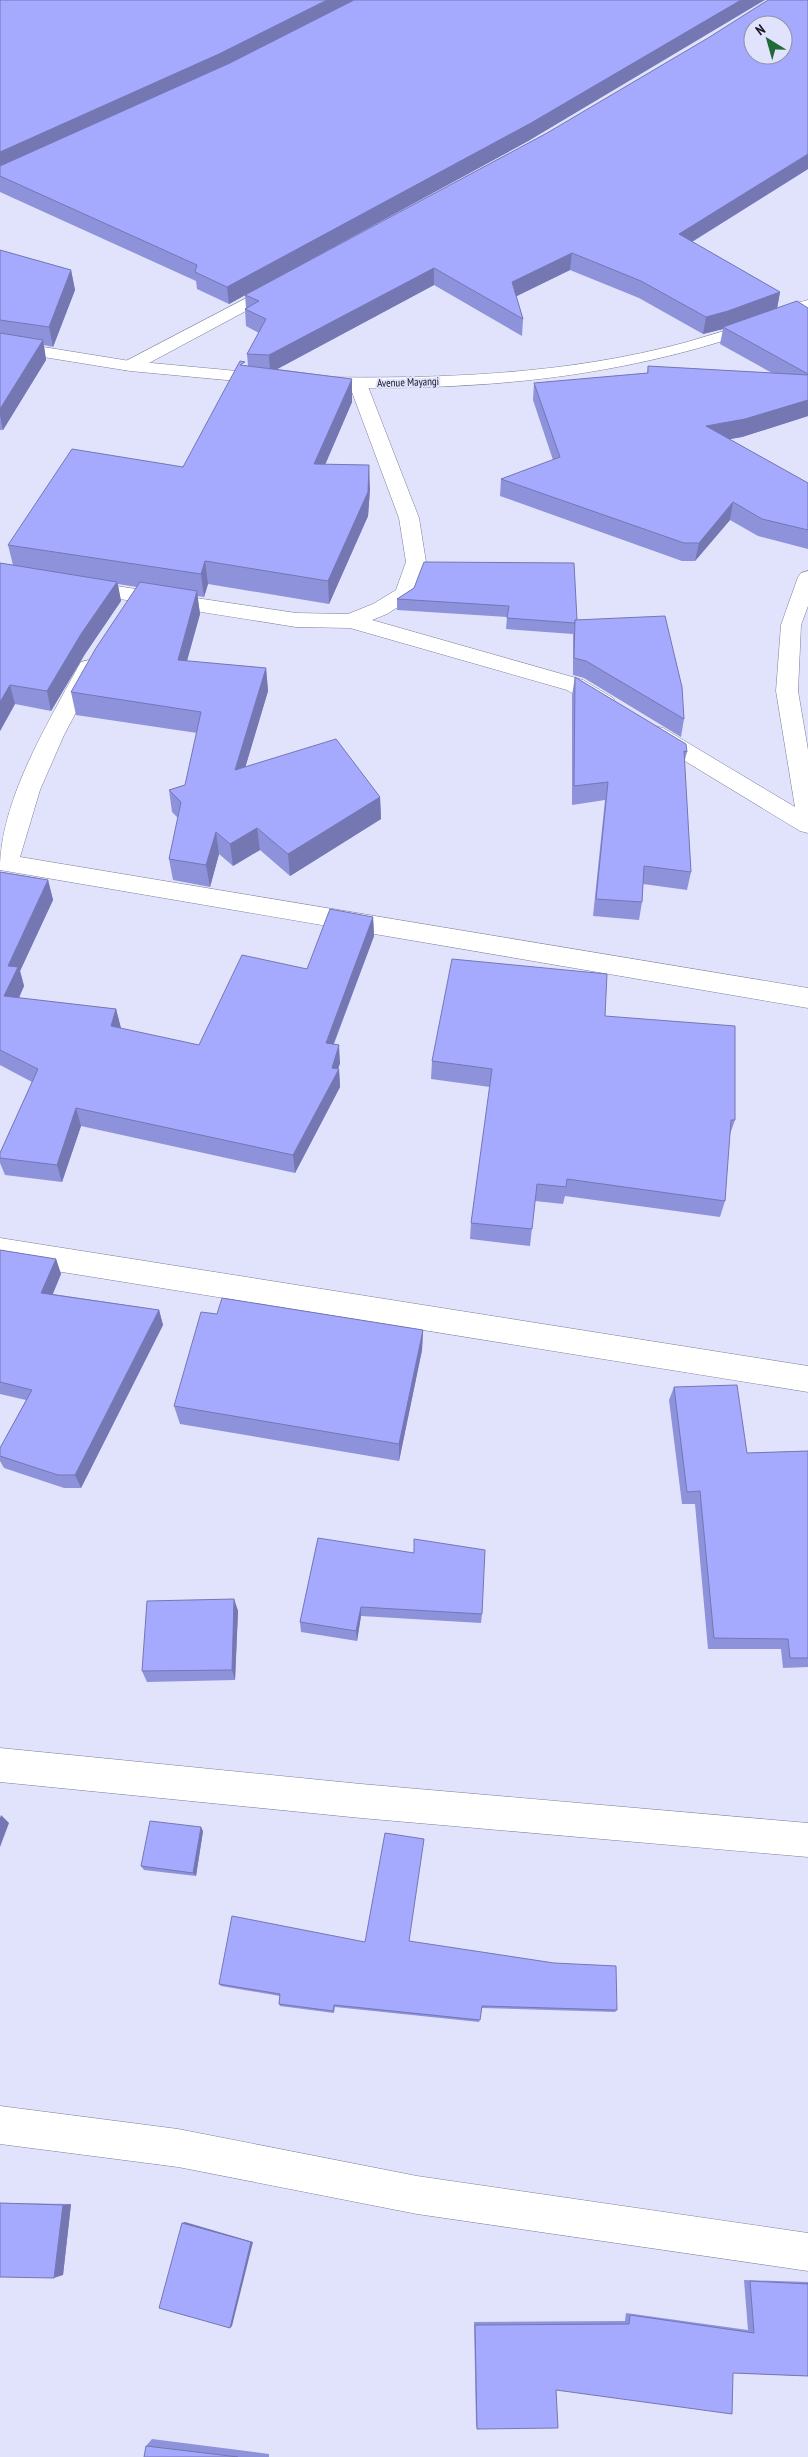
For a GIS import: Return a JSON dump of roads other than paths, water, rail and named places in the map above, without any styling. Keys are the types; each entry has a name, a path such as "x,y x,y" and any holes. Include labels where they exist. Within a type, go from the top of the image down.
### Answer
{"street":[{"path":"130,366 292,279"},
{"name":"Avenue Mayangi","path":"302,381 358,384 533,375 673,351 725,338 808,305"},
{"path":"0,345 130,366 284,380"},
{"path":"351,621 380,609 404,593 416,562 409,518 358,384"},
{"path":"808,577 791,625 787,691 808,816"},
{"path":"69,584 296,620 351,621 575,685 808,825"},
{"path":"122,616 138,595"},
{"path":"97,653 53,735 29,790 3,862 808,998"},
{"path":"0,1250 808,1379"},
{"path":"0,1765 361,1801 808,1840"},
{"path":"0,2125 178,2148 417,2195 808,2252"}]}
